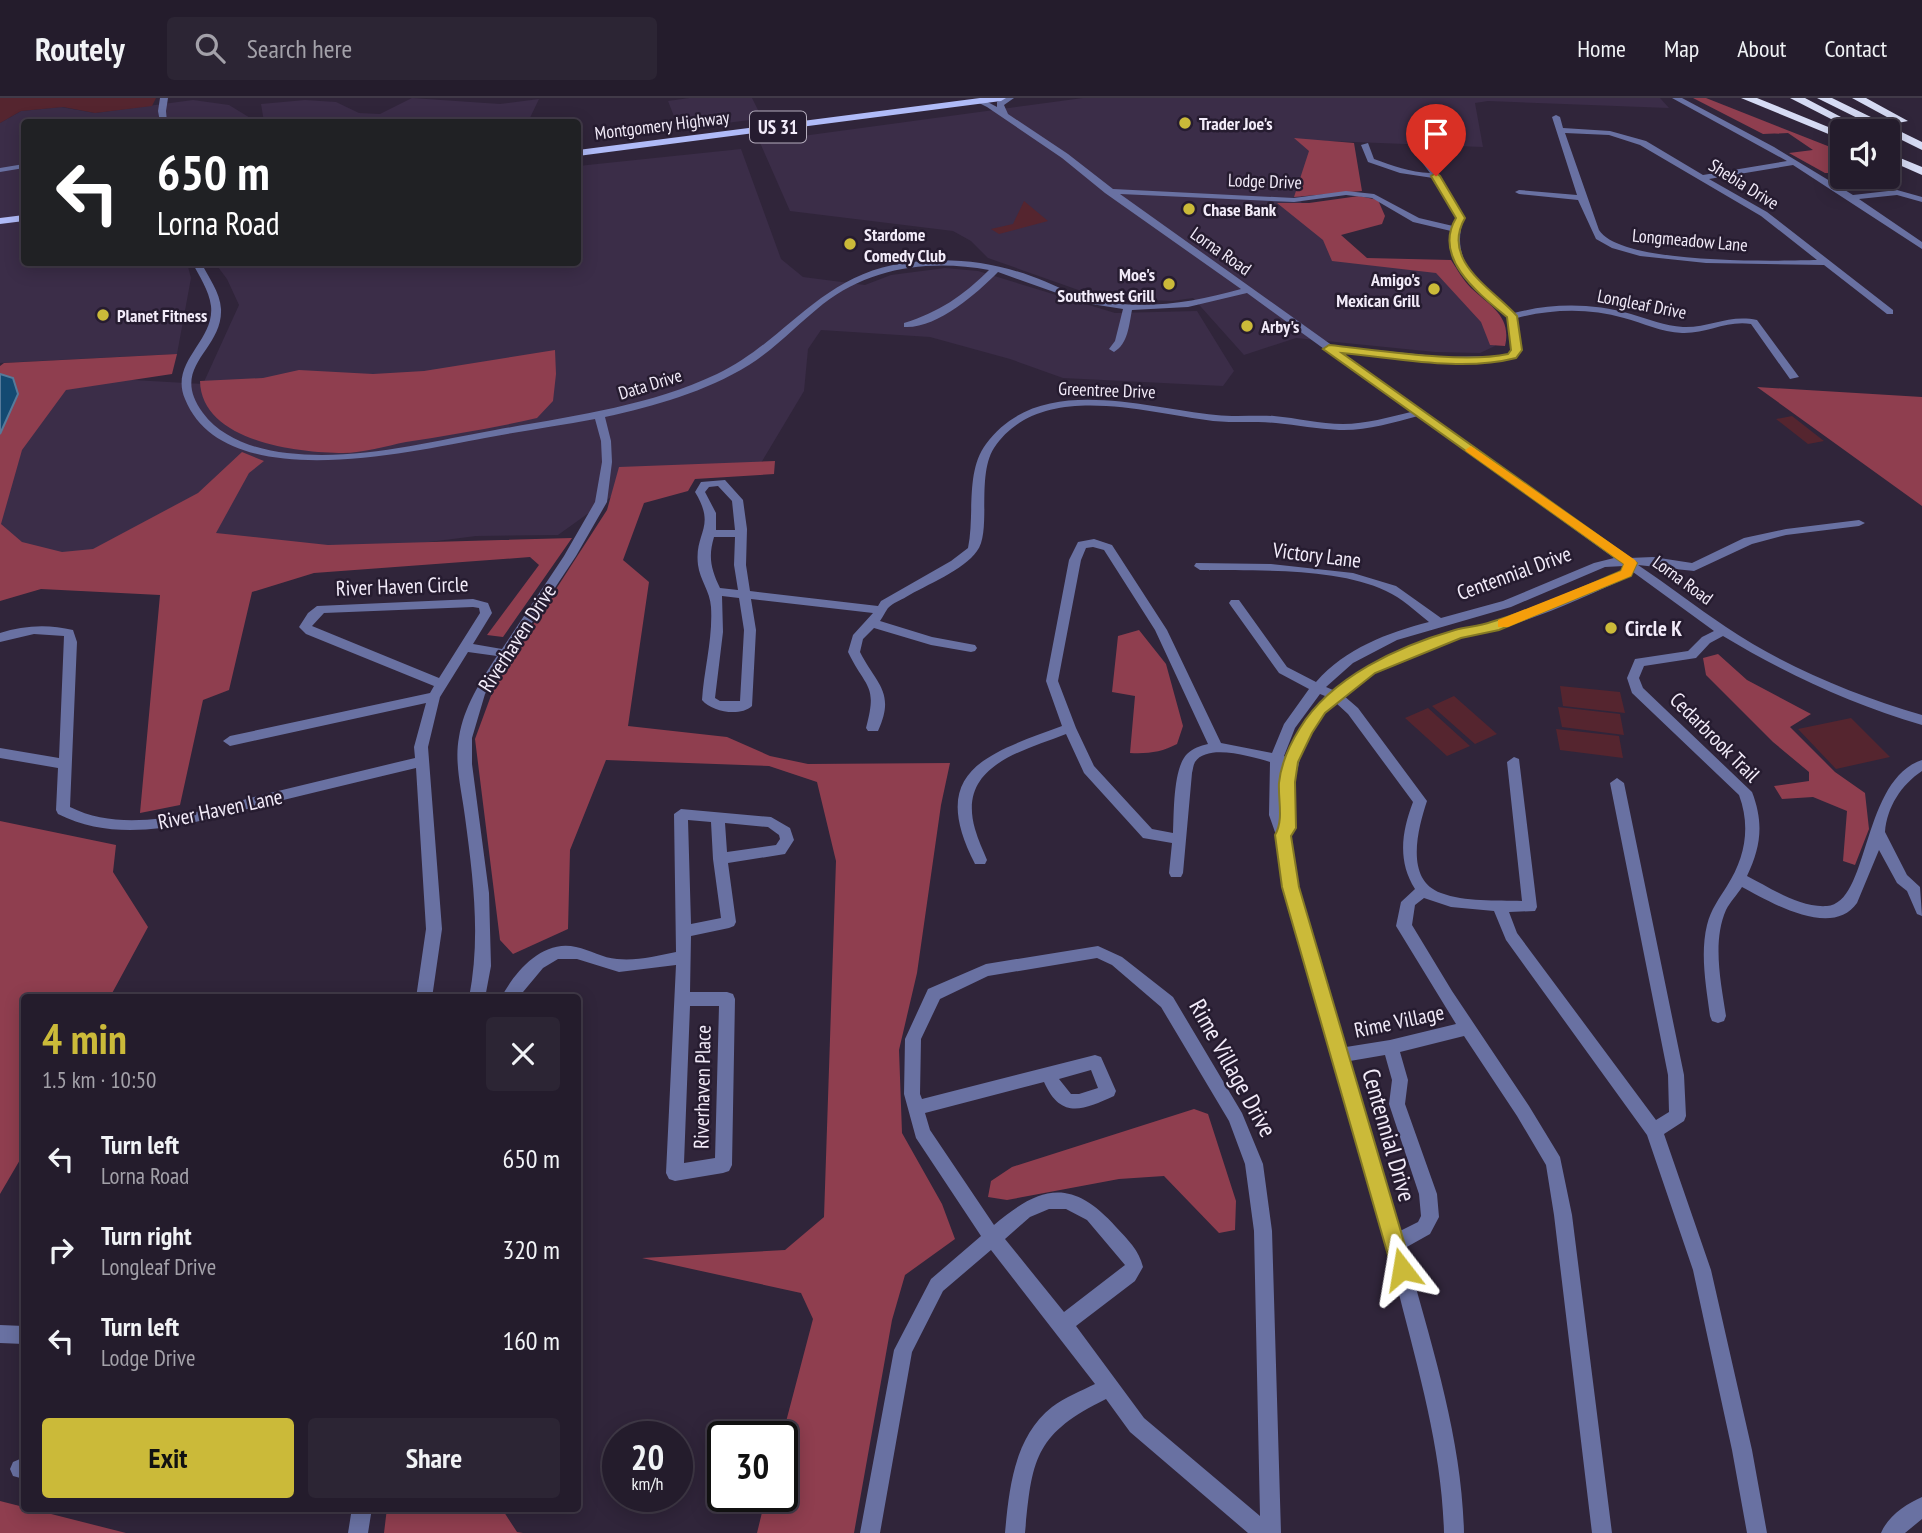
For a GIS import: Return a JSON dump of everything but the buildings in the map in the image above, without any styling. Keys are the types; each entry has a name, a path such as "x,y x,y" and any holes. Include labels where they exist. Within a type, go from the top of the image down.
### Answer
{"highway":[{"path":"1747,98 1830,131"},
{"path":"1796,98 1839,119"},
{"path":"1823,98 1922,146"},
{"path":"1858,98 1911,126"},
{"path":"1900,150 1922,161"},
{"path":"1900,161 1922,171"}],"main road":[{"path":"916,102 929,98"},
{"name":"Montgomery Highway","path":"581,145 948,98"},
{"name":"Montgomery Highway","path":"581,153 977,99 1001,98"},
{"path":"0,221 21,218"},
{"path":"0,226 21,223"}],"street":[{"path":"163,119 164,98"},
{"path":"1004,114 1000,104 1010,98"},
{"path":"1676,98 1853,197 1922,246"},
{"name":"Lorna Road","path":"977,99 1065,156 1108,191 1723,631 1787,668 1836,690 1922,720"},
{"name":"Lorna Road","path":"977,99 978,106 1013,132 1057,159 1069,161"},
{"name":"Longmeadow Lane","path":"1556,117 1599,237 1626,251 1780,264 1825,262"},
{"name":"Shebia Drive","path":"1561,130 1628,136 1704,177 1764,214 1890,312"},
{"path":"1365,145 1371,160 1388,168 1409,175 1436,176"},
{"path":"1329,349 1459,360 1497,359 1512,356 1517,350 1512,316 1476,285 1455,254 1454,229 1460,218 1436,176 1414,146"},
{"path":"1704,177 1794,162"},
{"path":"0,170 21,166"},
{"name":"Lodge Drive","path":"1108,191 1294,200 1346,193 1374,196 1416,220 1454,229"},
{"path":"1520,192 1584,198"},
{"path":"1853,197 1897,192 1922,200"},
{"name":"Data Drive","path":"198,266 214,298 216,316 189,364 189,392 196,411 206,424 239,444 296,457 365,456 599,415 658,401 712,380 763,351 828,294 868,274 919,264 960,264 996,268 1089,301 1128,307 1177,307 1247,290"},
{"path":"907,325 935,317 962,303 996,268"},
{"path":"1114,349 1119,341 1128,307"},
{"name":"Longleaf Drive","path":"1512,316 1527,312 1587,309 1626,316 1664,328 1689,331 1723,320 1748,320 1754,322 1794,377"},
{"name":"Greentree Drive","path":"873,728 879,704 877,688 854,652 858,638 885,604 955,564 973,549 980,506 980,470 990,446 1006,429 1040,407 1075,403 1126,406 1211,418 1264,418 1339,427 1357,426 1419,413"},
{"name":"Riverhaven Drive","path":"478,994 483,966 482,894 465,764 466,737 480,693 576,546 601,502 607,462 606,442 599,415"},
{"path":"721,482 737,500 741,534 740,565 750,630 746,706 718,706 708,700 717,631 715,591 704,566 704,548 710,533 713,525 711,507 700,492 705,484 721,482"},
{"path":"1680,599 1674,585 1677,577 1748,541 1786,532 1859,523"},
{"path":"710,533 741,534"},
{"path":"1179,839 1148,834 1089,769 1069,728 1052,681 1075,560 1082,545 1094,543 1108,548 1161,630 1216,747"},
{"path":"1631,563 1646,560 1678,567 1695,567"},
{"name":"Centennial Drive","path":"1283,835 1288,828 1287,782 1290,762 1320,710 1336,696 1370,670 1457,634 1494,626 1599,586 1627,573 1631,563 1607,562 1496,607 1377,642 1354,654 1317,688 1294,716 1281,739 1275,759 1278,827 1283,835 1291,887 1396,1244 1449,1458 1454,1533"},
{"name":"Victory Lane","path":"1200,566 1264,568 1363,578 1391,589 1457,634"},
{"path":"715,591 881,610"},
{"name":"River Haven Circle","path":"442,684 305,627 321,609 473,603 484,606 486,614 465,647"},
{"path":"1235,603 1283,670 1336,696 1353,711 1420,801 1412,821 1408,857 1420,887 1434,898 1530,907 1514,762"},
{"path":"871,623 918,638 971,649"},
{"name":"River Haven Lane","path":"0,638 10,633 36,630 56,630 69,634 71,642 63,810 76,817 98,822 145,825 222,810 420,762"},
{"name":"Cedarbrook Trail","path":"1718,1016 1711,953 1718,912 1738,878 1756,836 1754,811 1745,792 1637,690 1633,678 1639,662 1692,655 1706,640 1723,631"},
{"path":"425,994 434,929 430,842 420,762 433,697 465,647 504,653"},
{"path":"230,741 433,697"},
{"path":"980,860 962,815 962,797 972,775 1001,754 1069,728"},
{"path":"1176,873 1185,773 1191,758 1201,750 1216,747 1290,762"},
{"path":"0,753 64,764"},
{"path":"1922,765 1906,774 1888,796 1877,829 1902,879 1913,887 1922,910"},
{"path":"1618,783 1676,1075 1678,1116 1654,1131"},
{"name":"Riverhaven Place","path":"683,999 727,999 723,1165 675,1173 684,957 681,814 771,822 782,827 787,840 780,850 720,859"},
{"path":"684,931 729,922 720,859 718,818"},
{"path":"1738,878 1791,905 1821,913 1838,912 1849,904 1878,835"},
{"path":"1424,890 1408,902 1404,926 1554,1163 1563,1215 1602,1533"},
{"path":"1499,906 1511,936 1654,1131 1702,1270 1742,1450 1757,1533"},
{"path":"512,994 525,975 545,958 558,952 575,951 617,966 684,957"},
{"name":"Rime Village Drive","path":"1264,1533 1137,1425 992,1237 922,1133 912,1094 914,1039 933,994 986,970 1098,952 1117,961 1167,1002 1236,1118 1254,1164 1263,1231 1271,1533"},
{"name":"Rime Village","path":"1341,1055 1390,1047 1467,1028"},
{"path":"1390,1047 1397,1063 1397,1104 1428,1194 1430,1217 1424,1228 1396,1244"},
{"path":"915,1108 1048,1073"},
{"path":"870,1533 903,1350 937,1285 1024,1211 1049,1201 1066,1201 1093,1214 1132,1258 1134,1267 1129,1275 1062,1325"},
{"path":"0,1334 21,1335"},
{"path":"1015,1533 1018,1496 1028,1451 1053,1419 1109,1387"},
{"path":"1891,1533 1902,1521 1922,1507"},
{"path":"358,1533 361,1512"}],"shaded area":[{"path":"0,98 156,98 152,106 95,113 63,107 21,111 0,123"},
{"path":"412,98 500,104 539,99 529,119 264,119 261,104 305,100 336,102 359,113 380,114"},
{"path":"689,98 752,98 773,140 1083,98 1660,98 1669,108 1488,101 1475,103 1483,147 1302,140 1315,152 1301,191 1302,213 1345,262 1444,272 1484,317 1495,346 1480,353 1435,352 1296,338 1244,355 1193,298 1172,301 1101,298 988,258 971,241 953,231 790,211 750,120 679,129 668,101"},
{"path":"1693,98 1706,98 1830,147 1830,173 1825,173 1789,153 1813,150 1788,133 1763,134"},
{"path":"193,100 229,105 252,119 21,119 21,266 188,266 191,278 177,354 0,363 0,123 21,111 61,107 95,113"},
{"path":"1294,138 1354,143 1362,191 1294,197 1309,151"},
{"path":"741,149 781,259 803,277 865,285 891,275 945,268 978,271 1115,313 1197,311 1234,371 1223,386 1063,378 1010,359 930,337 821,330 808,349 804,391 761,463 643,474 558,535 476,536 343,553 0,562 0,477 61,383 99,378 203,384 239,305 227,279 217,266 581,266 581,166"},
{"path":"1359,196 1378,200 1385,216 1382,224 1341,235 1367,258 1451,260 1468,285 1492,306 1502,319 1505,346 1490,345 1481,322 1436,273 1332,261 1323,240 1277,203 1309,203"},
{"path":"1024,201 1048,221 999,234 991,229 1013,224"},
{"path":"555,350 553,401 537,418 351,453 278,446 255,440 234,430 216,418 205,401 200,381 263,378 299,370 373,374 424,371"},
{"path":"177,354 172,374 66,390 22,450 1,524 22,542 62,552 93,549 198,493 242,452 264,461 249,473 216,533 328,545 572,538 503,637 487,635 539,565 530,557 314,573 252,592 229,690 203,700 180,805 140,813 160,595 41,589 0,601 0,434 18,394 13,379 0,374 0,366 4,363"},
{"path":"1757,387 1922,397 1922,506"},
{"path":"1792,416 1824,441 1808,444 1776,419"},
{"path":"775,461 774,474 695,479 688,491 644,503 623,560 649,582 628,726 727,737 770,756 808,764 950,763 941,805 917,973 899,1050 902,1133 942,1204 955,1239 905,1275 892,1320 854,1533 757,1533 762,1512 798,1512 798,1421 786,1421 813,1319 801,1293 642,1258 785,1250 824,1217 836,861 817,782 769,766 606,760 570,850 568,929 513,954 500,940 475,739 496,682 607,510 619,467"},
{"path":"1139,630 1166,664 1183,726 1177,744 1155,752 1130,753 1135,696 1112,692 1118,636"},
{"path":"1718,654 1747,680 1811,714 1790,727 1835,772 1865,793 1869,829 1855,865 1843,861 1847,811 1813,797 1782,799 1774,786 1809,781 1809,772 1773,742 1706,675 1703,658"},
{"path":"1560,686 1620,692 1625,713 1563,706"},
{"path":"1454,696 1497,734 1475,744 1432,706"},
{"path":"1558,707 1620,714 1624,735 1562,727"},
{"path":"1428,708 1470,746 1447,756 1405,718"},
{"path":"1851,718 1890,757 1836,769 1798,729"},
{"path":"1556,729 1619,736 1623,758 1560,750"},
{"path":"0,821 116,845 113,872 148,927 112,994 21,994 21,1158 0,1194"},
{"path":"1194,1109 1208,1114 1236,1201 1235,1230 1219,1233 1164,1176 1119,1179 1007,1200 988,1197 991,1181 1012,1167"},
{"path":"0,1501 21,1506 21,1512 43,1512 126,1533 0,1533"},
{"path":"387,1512 504,1512 517,1532 523,1533 384,1533"}],"water":[{"path":"0,374 13,378 18,394 0,434"}],"slow traffic":[{"path":"1471,450 1631,563 1627,573 1503,623"}],"place":[{"name":"Trader Joe's","path":"1185,123"},
{"name":"Chase Bank","path":"1189,209"},
{"name":"Stardome Comedy Club","path":"850,244"},
{"name":"Moe's Southwest Grill","path":"1169,284"},
{"name":"Amigo's Mexican Grill","path":"1434,289"},
{"name":"Planet Fitness","path":"103,315"},
{"name":"Arby's","path":"1247,326"},
{"name":"Circle K","path":"1611,628"}],"route":[{"path":"1402,1269 1291,887 1283,835 1288,828 1287,782 1290,762 1320,710 1370,670 1457,634 1494,626 1590,590 1627,573 1631,563 1329,349 1459,360 1497,359 1512,356 1517,350 1512,316 1476,285 1455,254 1454,229 1460,218 1436,176"}]}
